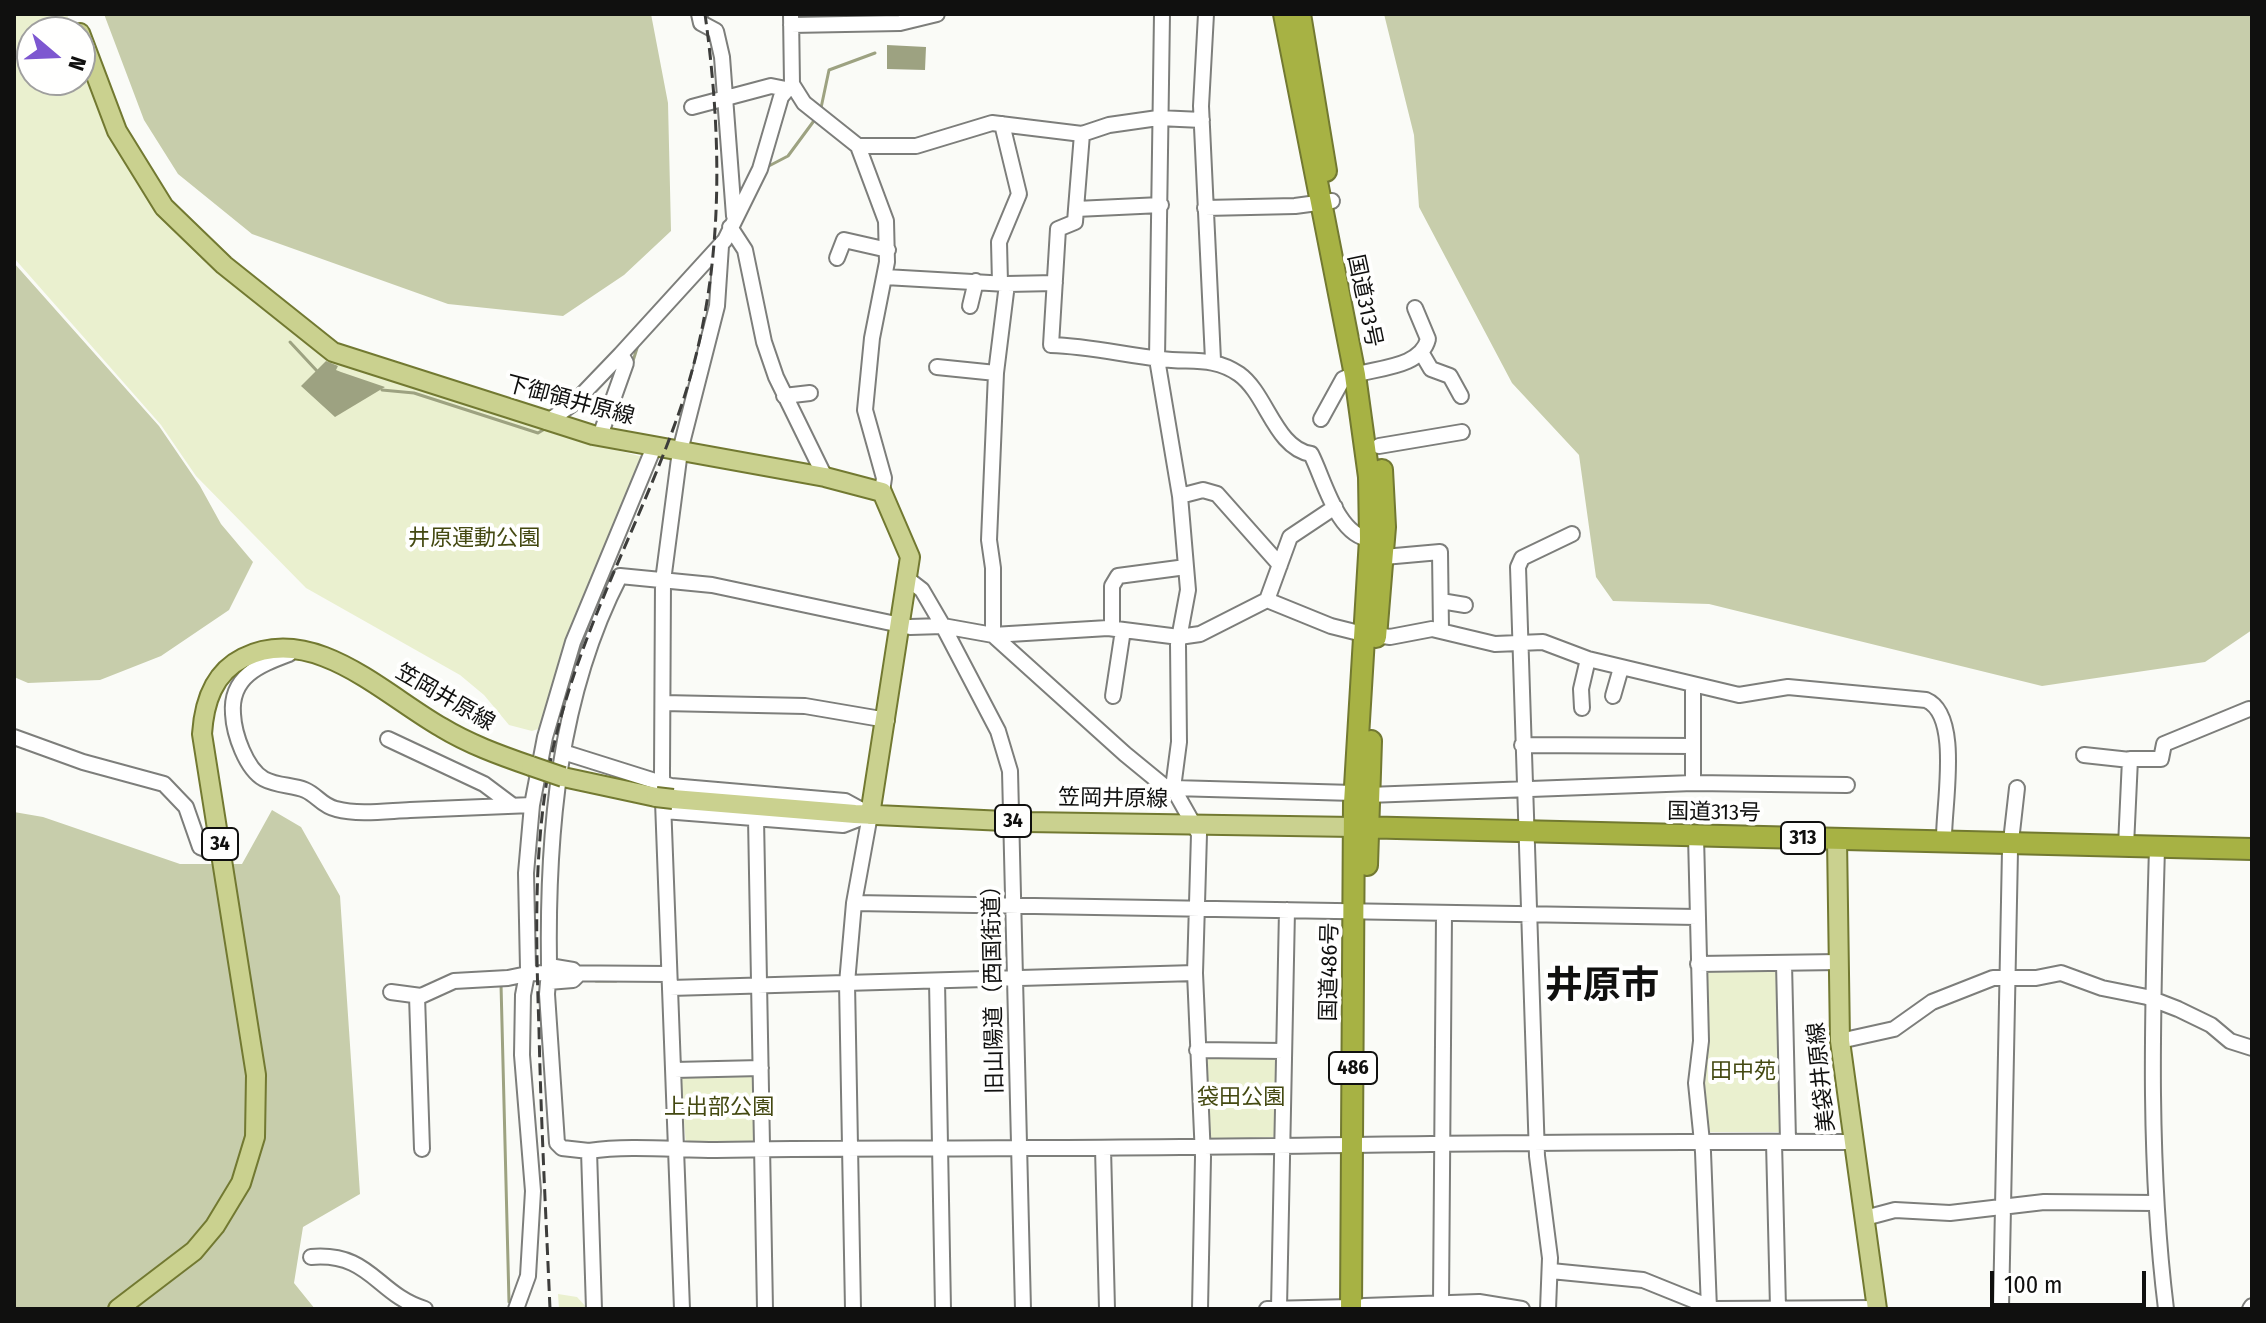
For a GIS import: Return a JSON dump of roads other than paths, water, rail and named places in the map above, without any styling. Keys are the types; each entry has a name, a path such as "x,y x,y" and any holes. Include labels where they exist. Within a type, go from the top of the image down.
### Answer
{"highway":[{"name":"国道313号","path":"1284,14 1379,446 1385,502 1384,557 1370,634"},
{"name":"国道313号","path":"1300,14 1326,202"},
{"name":"国道313号","path":"1362,373 1370,539 1370,634 1361,828 2252,849"},
{"name":"国道486号","path":"1357,1308 1361,828"}],"main road":[{"name":"下御領井原線","path":"96,75 117,131 164,207 188,234 318,343 352,360 547,422 654,447 825,477 882,492"},
{"path":"870,815 909,580 909,552 882,492"},
{"name":"笠岡井原線","path":"118,1309 194,1251 215,1226 236,1193 255,1137 256,1075 202,734 208,695 219,677 235,662 270,647 294,647 331,659 464,739 531,766 563,777 664,798 870,815 1361,828"},
{"name":"美袋井原線","path":"1837,839 1840,1041 1877,1309"}],"street":[{"path":"699,14 701,23 713,28 718,37 726,98 733,227 745,250 764,342 784,396 825,477"},
{"path":"547,422 574,403 623,358 721,246 733,227 760,169 789,87 791,20 900,23 937,14"},
{"path":"1162,14 1158,118 1161,205 1157,359 1180,496 1186,567 1187,607 1179,637 1179,742 1173,788 1197,824 1195,973 1203,1148 1200,1309"},
{"path":"1206,14 1202,120 1213,360"},
{"path":"692,107 771,86 789,87 804,103 843,130 858,146 880,198 888,250 872,338 865,410 884,478 882,492"},
{"path":"858,146 916,146 992,123 1082,134 1109,125 1158,118 1202,120"},
{"path":"1002,124 1002,135 1019,194 999,242 1004,284 996,373 989,540 993,568 993,635 1164,786 1361,794 1523,786 1693,783 1847,785"},
{"path":"1082,134 1075,222 1058,229 1055,283 1045,346 1086,346 1157,359 1213,360 1240,375 1254,388 1284,437 1294,448 1311,454 1335,507 1355,535 1370,539"},
{"path":"1205,208 1326,202"},
{"path":"1076,209 1161,205"},
{"path":"837,258 844,240 888,250"},
{"path":"682,1309 664,798 663,581 680,451 717,306 721,246"},
{"path":"885,277 1004,284 1055,283"},
{"path":"970,306 976,281"},
{"path":"1321,419 1343,379 1386,369 1421,352 1428,339 1415,308"},
{"path":"1421,352 1431,369 1450,376 1461,396"},
{"path":"600,436 623,358"},
{"path":"937,367 996,373"},
{"path":"784,396 810,393"},
{"path":"1379,446 1462,432"},
{"path":"516,1309 528,1276 533,1191 522,1055 527,975 526,873 532,805 545,737 578,658 654,447"},
{"path":"1180,496 1210,490 1280,565"},
{"path":"1228,506 1240,496"},
{"path":"578,975 573,970 549,966 550,842 578,658 620,576 712,585 902,625 943,626 993,635 1117,629 1179,637 1200,634 1267,600 1290,537 1335,507"},
{"path":"1548,1309 1551,1271 1537,1143 1523,786 1519,561 1572,534"},
{"path":"1384,557 1440,552 1441,630"},
{"path":"1113,696 1117,629 1112,586 1118,576 1186,567"},
{"name":"旧山陽道（西国街道）","path":"909,580 922,590 943,626 998,731 1010,771 1023,1309"},
{"path":"1267,600 1331,626 1370,634 1390,637 1441,630 1495,644 1543,642 1621,668 1739,695 1788,687 1934,704 1946,723 1948,738 1944,841"},
{"path":"1441,601 1465,605"},
{"path":"294,647 289,655 263,662 250,672 240,681 235,695 234,725 248,759 261,778 307,791 318,802 337,810 369,812 532,805"},
{"path":"1582,708 1581,689 1588,659"},
{"path":"1613,696 1621,668"},
{"path":"1693,686 1693,783"},
{"path":"663,703 805,706 887,720"},
{"path":"2084,755 2130,760 2161,759 2164,744 2249,709"},
{"path":"14,737 83,762 164,784 186,807 200,847 206,851 221,851"},
{"path":"388,739 484,784 512,806"},
{"path":"1522,745 1693,746"},
{"path":"563,752 664,798 756,818 843,825 870,815"},
{"path":"2126,846 2130,760"},
{"path":"2001,1309 2011,842 2017,788"},
{"path":"853,1309 847,983 854,903 870,815"},
{"path":"756,818 765,1309"},
{"path":"1696,836 1700,1011 1696,1083 1709,1309"},
{"path":"2157,847 2152,1122 2155,1203 2166,1309"},
{"path":"854,903 1697,917"},
{"path":"1279,1308 1287,910"},
{"path":"1441,1303 1444,914"},
{"path":"1698,964 1839,962"},
{"path":"1778,1308 1784,963"},
{"path":"391,992 417,996 454,981 527,975 578,975 760,986 1195,973"},
{"path":"1840,1041 1857,1040 1894,1029 1939,999 2007,976 2027,979 2069,973 2102,988 2154,999 2211,1025 2230,1041 2252,1048"},
{"path":"578,975 573,980 548,982 550,1067 557,1143 562,1148 589,1151 1853,1142"},
{"path":"937,981 943,1309"},
{"path":"417,996 422,1149"},
{"path":"1197,1050 1284,1051"},
{"path":"674,1070 761,1068"},
{"path":"1103,1148 1107,1309"},
{"path":"589,1151 594,1309"},
{"path":"1865,1218 1895,1210 1950,1213 2044,1202 2155,1203"},
{"path":"311,1257 363,1265 391,1293 425,1309"},
{"path":"1551,1271 1643,1280 1709,1309 1877,1309"},
{"path":"1267,1309 1486,1302 1522,1309"}],"waterway":[{"path":"821,108 829,70 875,53"},
{"path":"765,168 788,156 816,118"},
{"path":"666,315 707,270"},
{"path":"290,342 317,371"},
{"path":"632,364 638,345"},
{"path":"581,405 615,371"},
{"path":"382,390 414,393 538,433 543,430"},
{"path":"596,981 616,981"},
{"path":"501,984 509,1302"}],"railway":[{"path":"550,1309 537,962 541,825 551,758 575,671 676,421 692,372 703,321 716,220 717,168 705,14"}],"district":[{"name":"井原市","path":"1602,987"}],"park label":[{"name":"井原運動公園","path":"474,539"},
{"name":"田中苑","path":"1743,1072"},
{"name":"袋田公園","path":"1241,1098"},
{"name":"上出部公園","path":"719,1108"}]}
